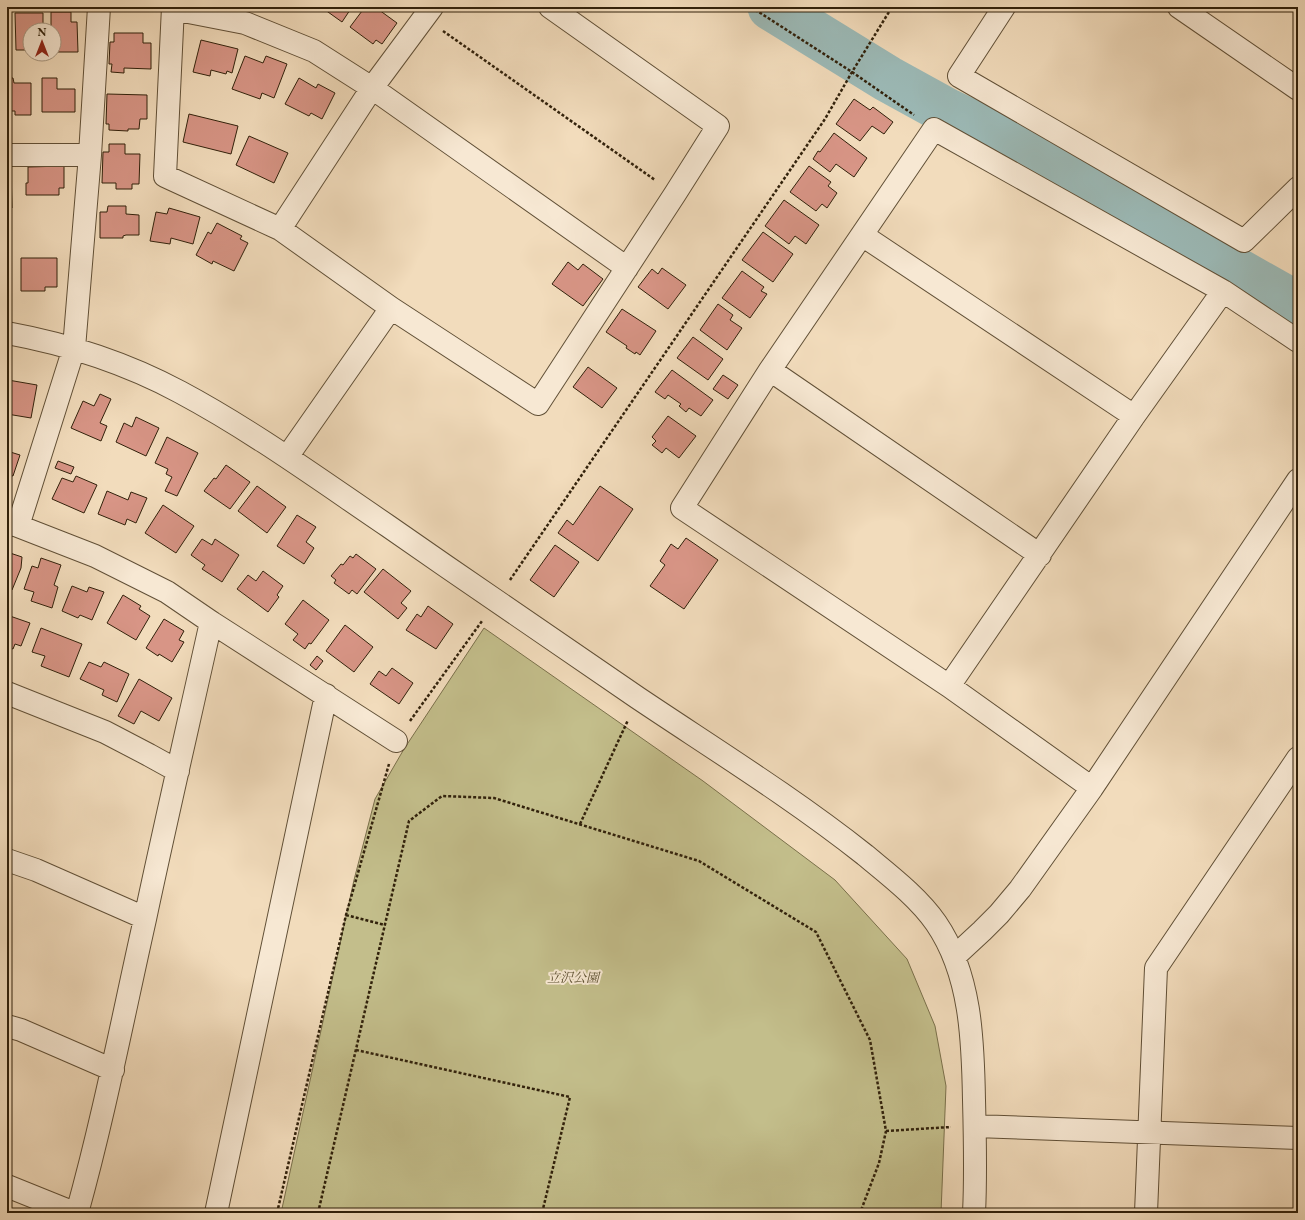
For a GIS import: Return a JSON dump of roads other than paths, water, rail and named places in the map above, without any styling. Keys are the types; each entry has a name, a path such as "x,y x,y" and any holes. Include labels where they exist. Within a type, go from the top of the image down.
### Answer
{"street":[{"path":"99,7 90,156 74,348 13,525 95,556 168,592 210,622 396,741"},
{"path":"550,7 718,126 675,194 627,268 538,404 391,308 280,229 165,176 173,8 245,23 314,51 372,88 627,268"},
{"path":"1004,7 959,76 1244,241 1298,188"},
{"path":"1179,7 1298,89"},
{"path":"280,229 372,88 428,12"},
{"path":"1092,788 949,686 682,508 770,370 934,129 1223,291 1298,342"},
{"path":"7,155 90,156"},
{"path":"862,234 1134,416"},
{"path":"949,686 1134,416 1223,291"},
{"path":"287,457 391,308"},
{"path":"7,333 74,348 131,369 177,391 220,415 287,457 826,825 884,871 911,895 935,922 955,956 967,1002 973,1050 975,1126 974,1213"},
{"path":"770,370 1040,554"},
{"path":"955,956 982,932 1020,889 1092,788 1298,480"},
{"path":"77,1213 93,1158 113,1070 210,622"},
{"path":"7,693 105,732 178,771"},
{"path":"216,1213 326,695"},
{"path":"1146,1213 1156,968 1298,758"},
{"path":"7,860 36,870 145,918"},
{"path":"7,1026 21,1030 113,1070"},
{"path":"975,1126 1298,1138"},
{"path":"7,1186 74,1213"}],"waterway":[{"path":"771,7 888,79 948,112 1080,175 1111,193 1189,244 1297,305"}],"park label":[{"name":"立沢公園","path":"573,977"}]}
